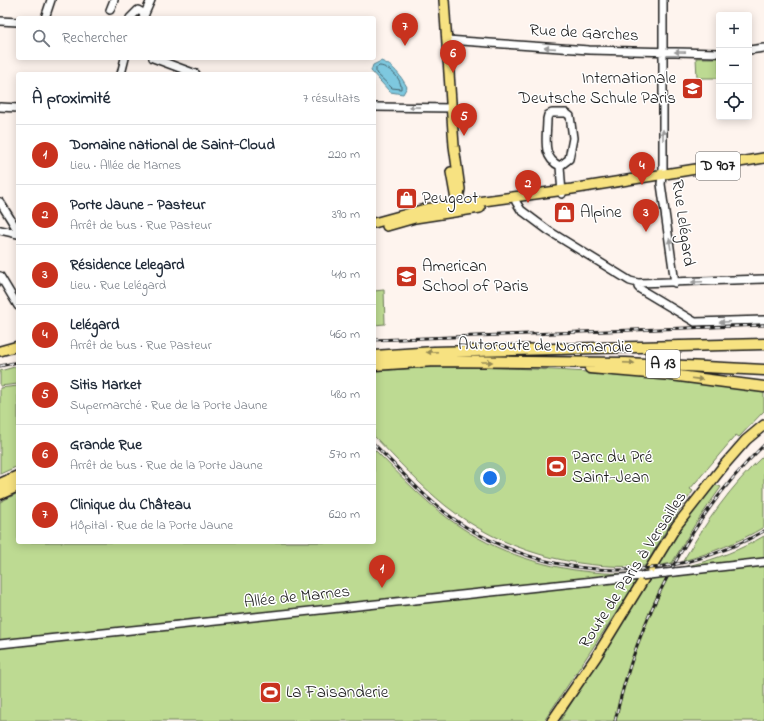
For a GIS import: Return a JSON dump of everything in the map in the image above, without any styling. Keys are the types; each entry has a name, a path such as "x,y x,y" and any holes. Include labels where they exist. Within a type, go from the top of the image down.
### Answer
{"highway":[{"name":"Autoroute de Normandie","path":"376,356 434,352 764,344"},
{"name":"Autoroute de Normandie","path":"376,365 434,362 562,362 654,364 764,370"},
{"path":"562,362 571,367 671,376 764,387"},
{"path":"0,484 16,477"},
{"path":"0,494 16,487"}],"main road":[{"path":"444,0 453,110 449,150 457,207"},
{"name":"D 907","path":"376,223 457,207 562,192 764,158"},
{"name":"D 907","path":"661,176 764,163"},
{"name":"D 907","path":"376,228 427,212 439,206 457,207 516,202 562,192"},
{"path":"0,351 16,347"},
{"path":"0,355 16,351"},
{"name":"Route de Paris à Versailles","path":"552,721 596,657 685,514 746,440 764,424"}],"street":[{"path":"46,16 51,0"},
{"path":"110,10 114,0"},
{"path":"132,16 138,10 144,16 152,0"},
{"name":"Rue Lelégard","path":"663,0 663,169 661,176 676,283"},
{"path":"0,21 16,22"},
{"name":"Rue de Garches","path":"447,40 589,50 716,52"},
{"path":"752,50 764,48"},
{"path":"122,72 124,60"},
{"path":"158,60 191,72"},
{"path":"0,107 16,108"},
{"path":"376,107 453,110"},
{"path":"552,113 566,113 570,116 573,138 570,159 560,166 552,163 547,154 547,119 548,115 552,113"},
{"path":"560,166 562,192"},
{"path":"0,202 16,228"},
{"path":"516,202 521,210 549,230 630,281 638,283 676,283 764,279"},
{"path":"0,230 16,234"},
{"path":"1,278 16,303"},
{"path":"638,283 638,287 695,322 764,320"},
{"name":"Allée de Marnes","path":"0,644 764,562"}],"green space":[{"path":"696,58 716,58 716,78 697,78"},
{"path":"384,290 385,324 376,325 376,291"},
{"path":"16,367 16,384 0,386 0,371"},
{"name":"Parc du Pré Saint-Jean","path":"438,367 520,368 683,380 764,391 764,411 739,437 736,435 690,489 693,491 671,522 645,566 592,565 565,561 515,546 468,522 427,490 376,438 376,371"},
{"path":"16,386 16,467 0,474 0,388"},
{"path":"376,451 405,481 438,511 462,528 496,547 533,561 572,570 612,573 652,572 691,565 729,553 764,536 764,721 560,721 634,603 622,604 544,721 0,721 0,502 16,494 16,544 376,544"},
{"path":"764,455 764,527 725,547 683,561 720,505 741,479"},
{"path":"716,485 721,487 694,526 672,563 656,566 675,533 698,503"}],"water":[{"path":"381,61 393,68 407,87 403,94 390,92 376,77 376,72 371,71 373,65"}],"railway":[{"path":"376,340 764,325"},
{"path":"0,366 16,362"},
{"path":"615,721 637,646 652,609 670,572 712,504 737,473 764,445"},
{"path":"376,446 429,499 453,519 501,545 538,559 576,567 615,570 653,568 691,561 728,548 764,531"}],"place":[{"name":"Clinique du Château","path":"405,46"},
{"name":"Grande Rue","path":"453,73"},
{"name":"Internationale Deutsche Schule Paris","path":"692,88"},
{"name":"Sitis Market","path":"464,136"},
{"name":"Lelégard","path":"642,185"},
{"name":"Peugeot","path":"407,198"},
{"name":"Porte Jaune - Pasteur","path":"528,203"},
{"name":"Alpine","path":"564,212"},
{"name":"Résidence Lelegard","path":"646,232"},
{"name":"American School of Paris","path":"406,276"},
{"name":"Parc du Pré Saint-Jean","path":"557,467"},
{"name":"Domaine national de Saint-Cloud","path":"382,588"},
{"name":"La Faisanderie","path":"270,692"}]}
